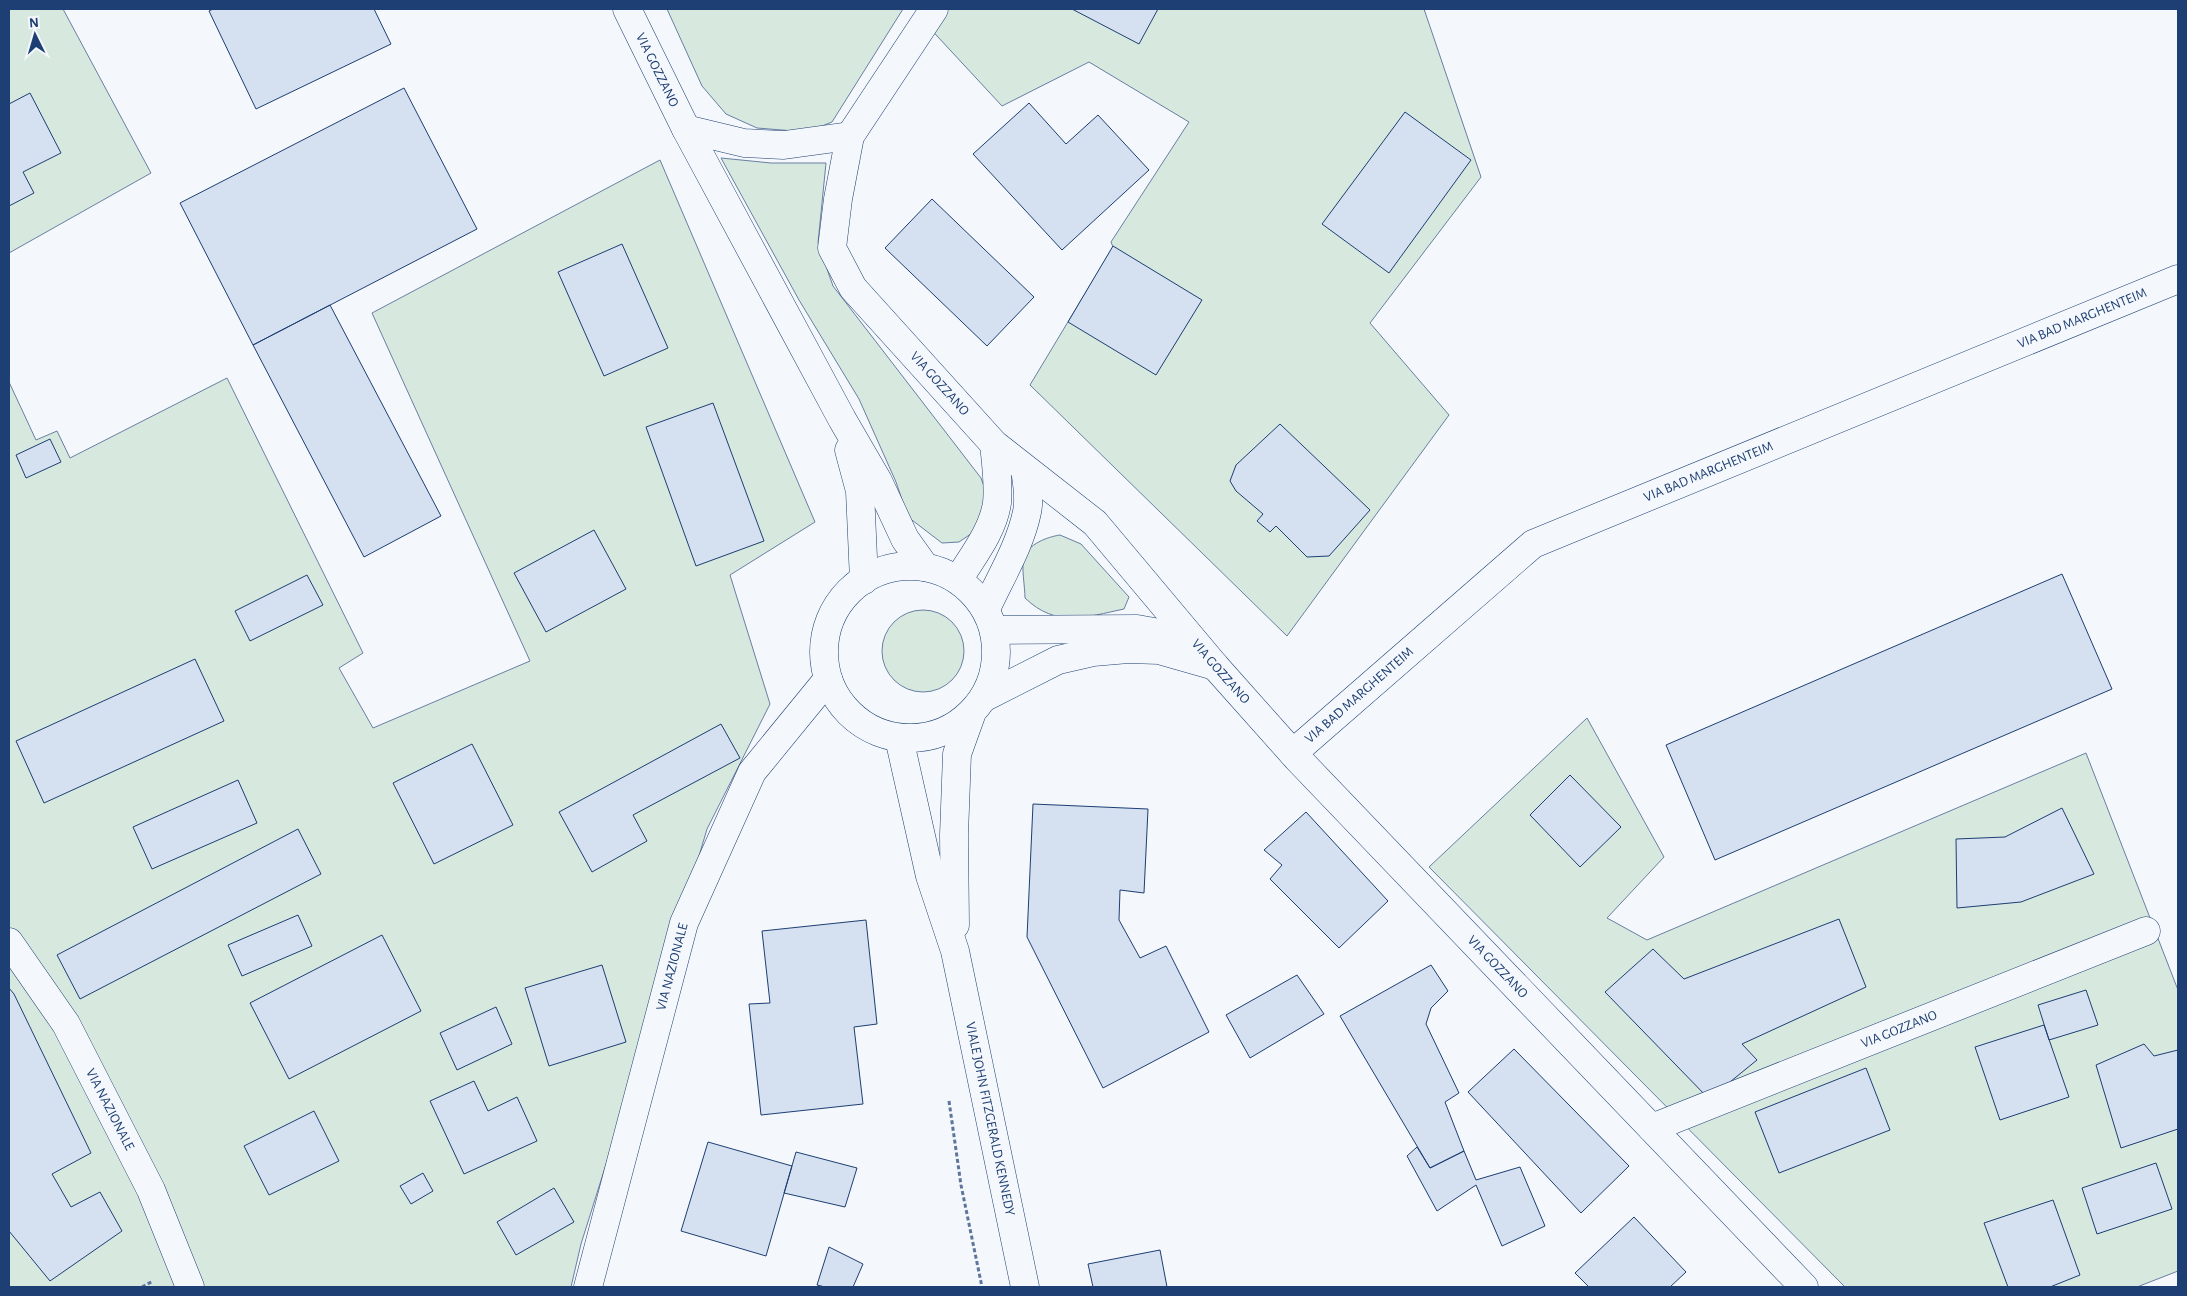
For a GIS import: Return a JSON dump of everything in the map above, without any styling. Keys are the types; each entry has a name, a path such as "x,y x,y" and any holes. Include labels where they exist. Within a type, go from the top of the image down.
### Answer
{"street":[{"name":"VIA GOZZANO","path":"628,9 686,129 842,419 878,481 905,539 925,567"},
{"path":"686,129 744,142 784,145 850,136 934,9"},
{"name":"VIA GOZZANO","path":"850,136 838,199 832,248 853,288 994,444 1095,523 1215,666 1293,753 1804,1287"},
{"name":"VIA BAD MARGHENTEIM","path":"1293,753 1533,544 2178,279"},
{"name":"VIA GOZZANO","path":"842,419 860,491 864,580"},
{"path":"958,580 990,526 997,504 998,484 994,444"},
{"path":"990,620 1022,532 1027,510 1028,488 1025,468"},
{"path":"978,706 994,676 997,653 990,620 974,593 958,580 942,572 925,567 904,566 883,570 864,580 846,594 833,612 826,634 823,657 828,679 838,701 855,719 876,732 899,738 925,738 949,729 978,706 1058,660 1093,652 1128,649 1159,650 1215,666"},
{"path":"990,620 1137,629 1176,636 1215,666"},
{"name":"VIA NAZIONALE","path":"588,1287 684,924 752,772 828,679"},
{"name":"VIALE JOHN FITZGERALD KENNEDY","path":"955,951 954,835 957,754 978,706"},
{"name":"VIALE JOHN FITZGERALD KENNEDY","path":"899,738 930,876 955,951 1025,1287"},
{"name":"VIA GOZZANO","path":"1652,1128 2146,931"},
{"name":"VIA NAZIONALE","path":"9,942 70,1032 151,1190 190,1287"}],"path":[{"path":"949,1099 961,1185 982,1287"}],"shaded area":[{"path":"9,9 63,9 151,173 9,253"},
{"path":"667,9 903,9 832,122 807,132 757,128 726,114 702,86"},
{"path":"934,9 1424,9 1481,177 1370,323 1449,415 1287,636 1030,385 1113,247 1111,242 1189,122 1089,62 1002,106 925,23"},
{"path":"721,158 771,163 826,163 818,243 833,286 981,478 985,489 987,523 959,542 942,543 908,517 896,482 859,399 799,300"},
{"path":"660,160 815,522 730,575 770,704 707,829 635,1072 581,1244 571,1287 195,1287 9,938 9,382 36,440 57,431 70,458 227,378 363,653 339,668 373,728 530,661 372,313"},
{"path":"1060,535 1081,544 1129,597 1124,609 1084,617 1060,617 1048,614 1025,598 1023,566 1026,553 1039,542 1049,537"},
{"path":"915,610 931,610 946,617 957,628 964,643 961,667 952,680 931,692 915,692 900,685 889,674 882,659 882,643 889,628 900,617"},
{"path":"1587,718 1664,857 1607,918 1647,940 2086,753 2178,990 2178,1271 2137,1287 1845,1287 1429,867"},
{"path":"9,948 63,1025 187,1287 9,1287"}],"building":[{"path":"213,9 374,9 391,44 256,109 209,11"},
{"path":"1072,9 1158,9 1139,44"},
{"path":"404,88 477,229 253,345 180,203"},
{"path":"30,93 61,153 23,172 34,193 9,206 9,104"},
{"path":"1029,103 1066,144 1098,115 1149,170 1062,250 973,154"},
{"path":"1405,112 1471,160 1389,273 1322,224"},
{"path":"932,199 1034,297 987,346 885,248"},
{"path":"622,244 668,348 604,376 558,272"},
{"path":"1113,246 1202,300 1156,375 1068,322"},
{"path":"330,305 441,516 364,557 253,345"},
{"path":"713,403 764,541 696,566 646,427"},
{"path":"1280,424 1370,510 1329,556 1307,557 1276,526 1270,532 1257,521 1263,514 1236,491 1230,481 1236,465"},
{"path":"50,439 61,462 26,478 16,455"},
{"path":"594,530 626,589 546,632 514,573"},
{"path":"2062,574 2112,689 1715,860 1666,745"},
{"path":"307,575 323,605 250,641 235,611"},
{"path":"195,659 224,721 44,803 16,741"},
{"path":"721,724 740,758 633,815 647,841 592,872 559,812"},
{"path":"472,744 513,825 434,864 393,783"},
{"path":"1570,775 1621,827 1580,867 1530,815"},
{"path":"238,780 257,823 152,869 133,827"},
{"path":"1033,804 1148,809 1144,893 1120,890 1119,920 1140,958 1166,946 1209,1032 1103,1088 1027,937"},
{"path":"2062,808 2094,874 2021,902 1957,908 1956,839 2005,837"},
{"path":"1306,812 1388,901 1339,948 1270,879 1282,865 1264,850"},
{"path":"298,829 321,874 80,999 57,955"},
{"path":"298,915 312,946 242,976 228,945"},
{"path":"1839,919 1866,987 1742,1044 1757,1060 1709,1099 1605,992 1653,949 1684,979"},
{"path":"866,920 877,1024 854,1027 863,1104 761,1115 749,1004 770,1003 762,931"},
{"path":"382,935 421,1011 289,1079 250,1003"},
{"path":"602,965 626,1042 549,1066 525,988"},
{"path":"1431,965 1448,991 1431,1008 1426,1024 1459,1093 1445,1102 1464,1151 1430,1168 1340,1016"},
{"path":"1297,975 1324,1014 1250,1058 1226,1015"},
{"path":"9,988 14,994 91,1153 52,1174 71,1207 100,1192 122,1231 50,1281 9,1231"},
{"path":"2086,990 2098,1025 2049,1040 2038,1005"},
{"path":"496,1007 512,1044 457,1070 440,1033"},
{"path":"2044,1025 2069,1097 2000,1120 1975,1047"},
{"path":"2144,1044 2154,1056 2178,1050 2178,1129 2121,1148 2096,1065"},
{"path":"1514,1049 1629,1166 1581,1213 1468,1092"},
{"path":"1866,1068 1890,1130 1779,1173 1755,1112"},
{"path":"474,1081 488,1111 517,1097 537,1141 464,1174 430,1101"},
{"path":"314,1111 339,1161 269,1195 244,1146"},
{"path":"708,1142 792,1166 766,1256 681,1231"},
{"path":"1417,1147 1430,1168 1464,1151 1476,1180 1520,1167 1545,1226 1502,1246 1476,1185 1437,1211 1407,1156"},
{"path":"796,1152 857,1168 845,1207 784,1193"},
{"path":"2156,1163 2172,1209 2097,1234 2082,1188"},
{"path":"423,1173 433,1191 411,1204 400,1186"},
{"path":"554,1188 574,1222 516,1255 497,1222"},
{"path":"2053,1200 2080,1275 2050,1287 2008,1287 1984,1223"},
{"path":"1634,1217 1686,1272 1670,1287 1589,1287 1575,1273"},
{"path":"829,1247 863,1264 853,1287 825,1287 817,1285"},
{"path":"1160,1250 1167,1287 1093,1287 1088,1264"}]}
